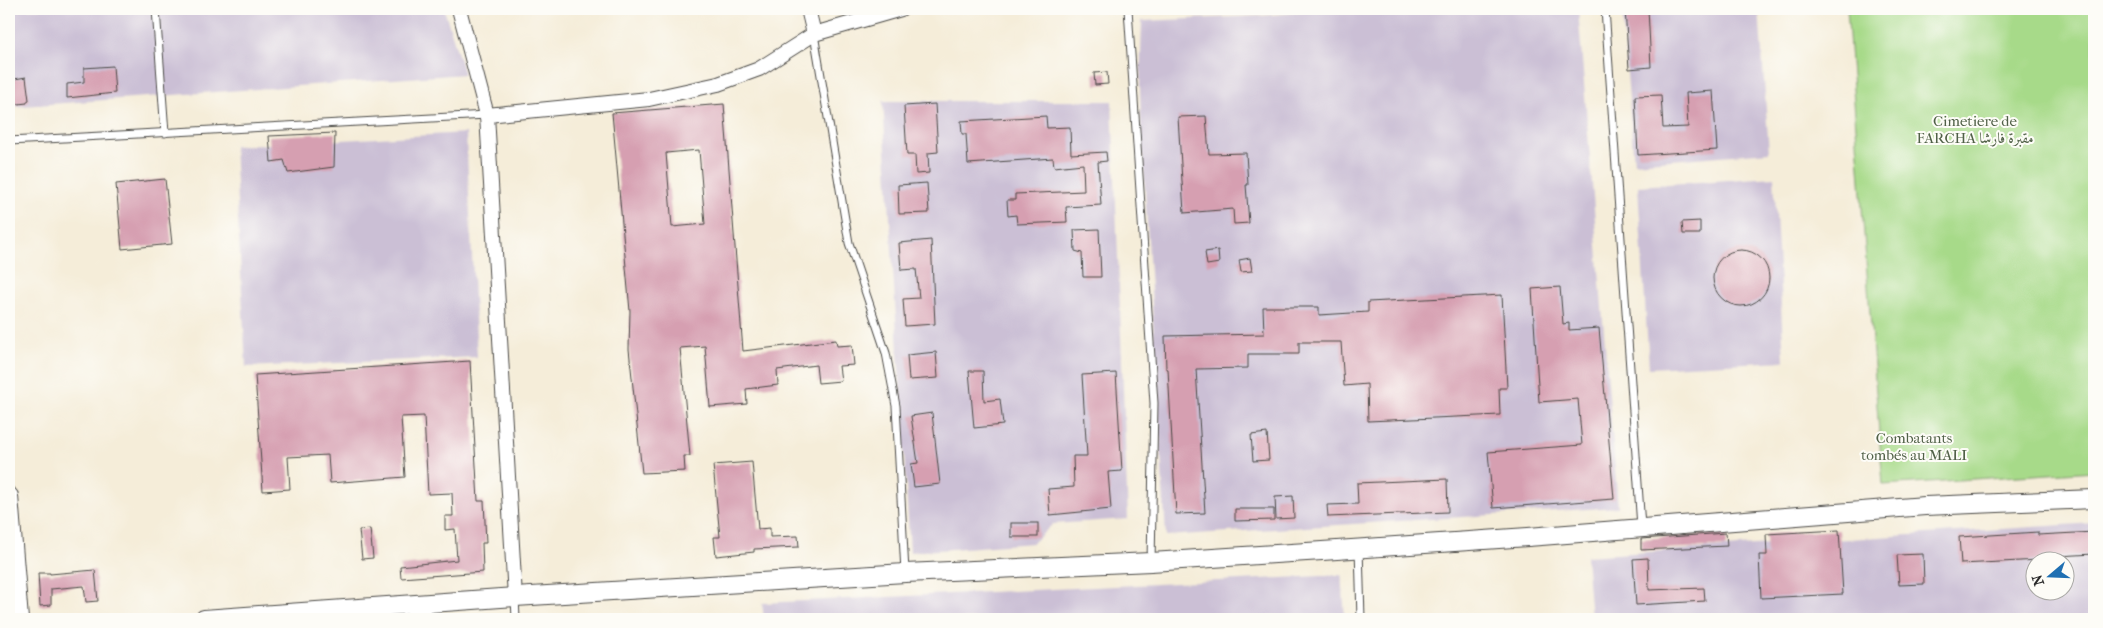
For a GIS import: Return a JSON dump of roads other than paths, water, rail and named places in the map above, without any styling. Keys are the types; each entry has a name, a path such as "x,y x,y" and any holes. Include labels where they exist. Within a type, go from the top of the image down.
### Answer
{"street":[{"path":"459,9 487,115 515,597"},
{"path":"808,9 814,34"},
{"path":"487,115 649,99 718,84 759,69 814,34 901,9"},
{"path":"9,496 19,619"},
{"path":"204,619 515,597 905,573 1151,562 1528,538 1925,506 2094,500"}],"lane":[{"path":"156,9 165,133"},
{"path":"1128,9 1154,403 1151,562"},
{"path":"1605,9 1641,528"},
{"path":"814,34 849,243 886,354 896,406 905,573"},
{"path":"9,141 487,115"},
{"path":"1358,548 1361,619"},
{"path":"515,597 516,619"}],"park label":[{"name":"Cimetiere de FARCHA مقبرة فارشا","path":"1975,130"},
{"name":"Combatants tombés au MALI","path":"1914,446"}]}
